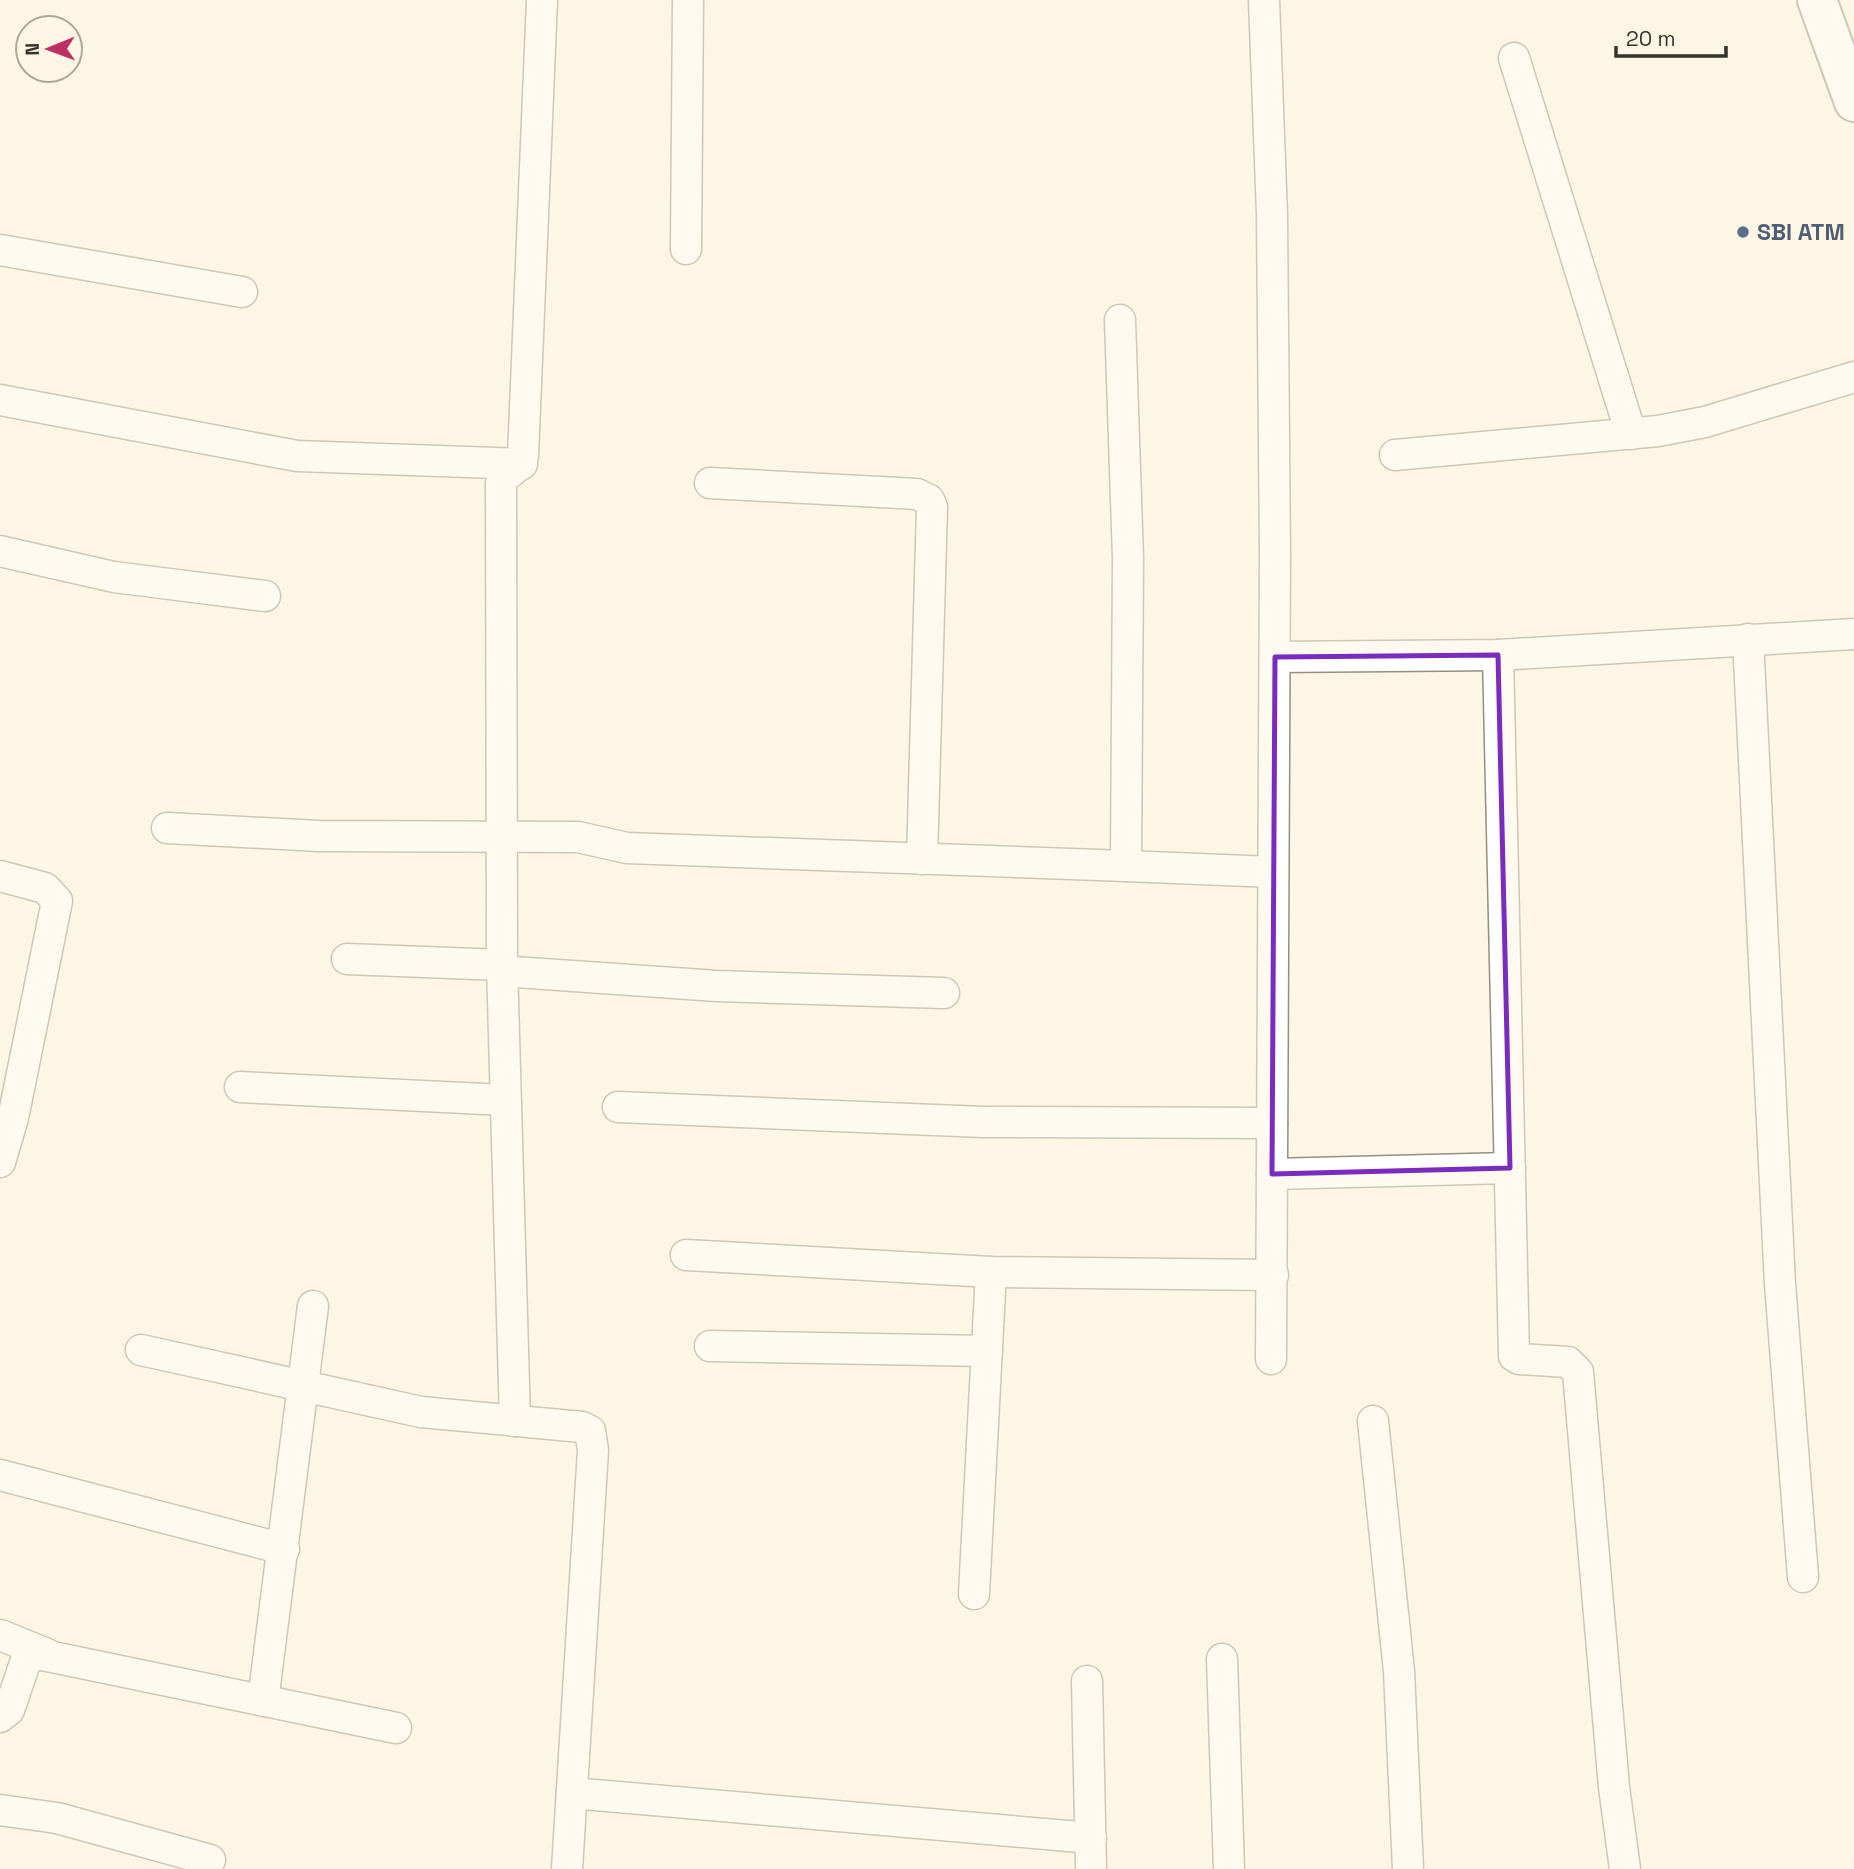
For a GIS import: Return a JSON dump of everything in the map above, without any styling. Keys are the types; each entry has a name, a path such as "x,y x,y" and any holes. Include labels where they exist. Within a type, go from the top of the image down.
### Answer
{"main road":[{"path":"1817,0 1854,102"}],"street":[{"path":"522,464 542,0"},
{"path":"686,249 688,0"},
{"path":"1264,0 1272,215 1275,657 1271,1359"},
{"path":"1514,58 1631,434"},
{"path":"0,250 242,292"},
{"path":"1121,320 1128,559 1126,866"},
{"path":"1395,455 1631,434 1705,422 1854,377"},
{"path":"0,400 297,456 522,464"},
{"path":"515,1421 502,968 501,484 502,479 522,464"},
{"path":"710,483 917,494 929,500 932,507 922,859"},
{"path":"0,551 114,577 265,596"},
{"path":"1275,657 1498,655 1854,634"},
{"path":"1748,639 1780,1283 1803,1577"},
{"path":"1498,655 1514,1356 1519,1359 1568,1362 1575,1367 1579,1380 1614,1787 1625,1869"},
{"path":"167,828 319,836 588,838 627,848 1273,872"},
{"path":"0,876 45,888 57,901 16,1104 0,1162"},
{"path":"347,959 502,968 717,986 944,993"},
{"path":"240,1087 505,1100"},
{"path":"618,1107 984,1122 1272,1123"},
{"path":"1272,1174 1510,1168"},
{"path":"685,1255 991,1272 1273,1275"},
{"path":"974,1594 991,1272"},
{"path":"263,1700 313,1306"},
{"path":"710,1346 987,1351"},
{"path":"141,1350 421,1412 582,1427 590,1431 593,1439 567,1869"},
{"path":"1373,1421 1399,1671 1408,1869"},
{"path":"0,1475 284,1549"},
{"path":"0,1635 47,1654 396,1728"},
{"path":"0,1717 9,1710 26,1660 31,1656 47,1654"},
{"path":"1222,1659 1229,1869"},
{"path":"1087,1681 1091,1869"},
{"path":"572,1793 1091,1838"},
{"path":"0,1810 57,1818 210,1860"}],"highlighted area":[{"path":"1498,655 1510,1168 1272,1174 1275,657"}],"place":[{"name":"SBI ATM","path":"1743,232"}]}
